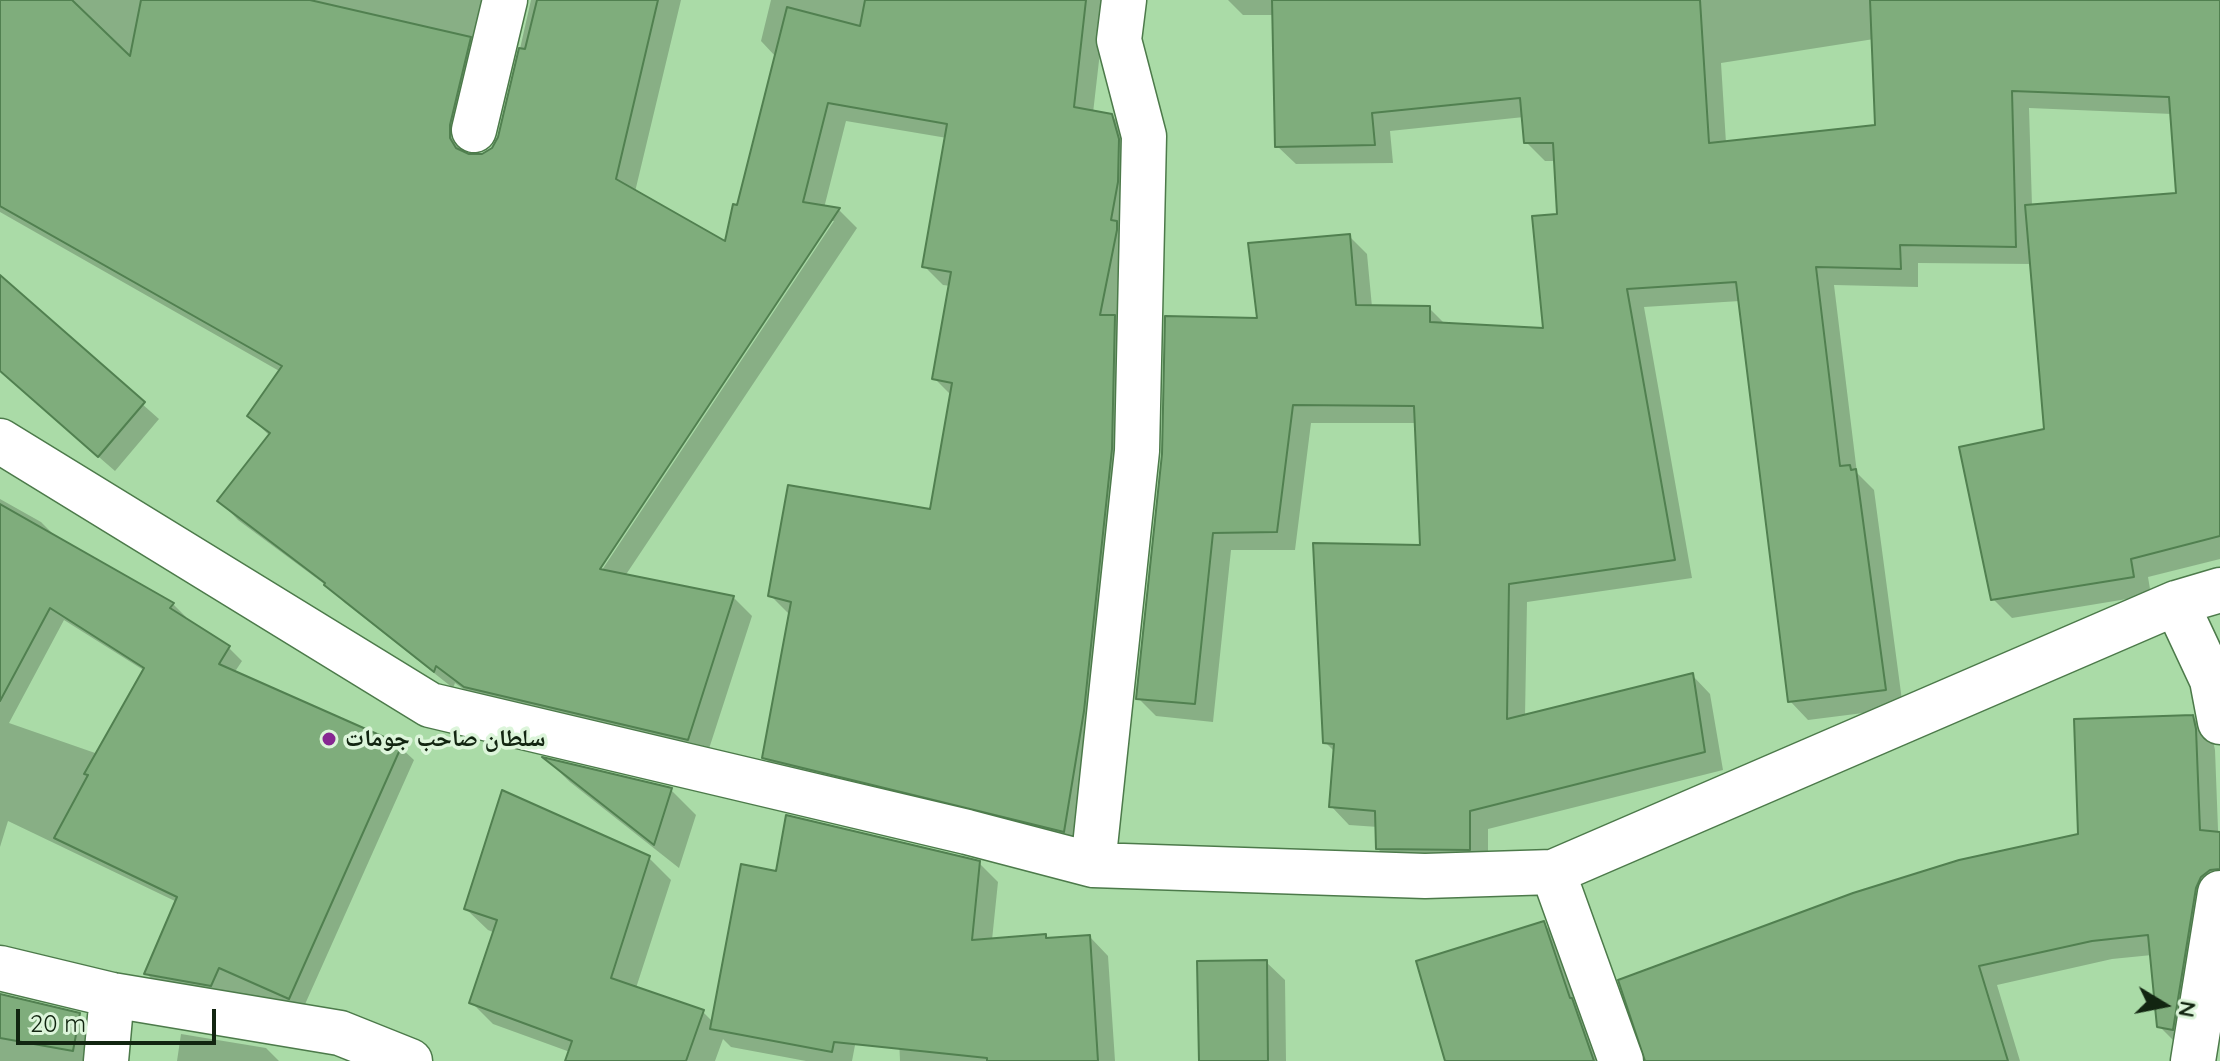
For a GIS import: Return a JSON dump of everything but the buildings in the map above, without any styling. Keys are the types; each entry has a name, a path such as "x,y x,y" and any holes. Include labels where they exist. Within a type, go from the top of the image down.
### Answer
{"street":[{"path":"474,130 505,0"},
{"path":"1093,865 1137,451 1144,136 1119,40 1124,0"},
{"path":"0,441 430,705 967,832 1093,865 1425,876 1553,872 2176,603 2220,590"},
{"path":"2176,603 2212,680 2220,722"},
{"path":"1553,872 1621,1061"},
{"path":"2193,1061 2220,893"},
{"path":"0,968 112,995 340,1033 410,1061"},
{"path":"106,1061 112,995"}],"place":[{"name":"سلطان صاحب جومات","path":"329,739"}]}
